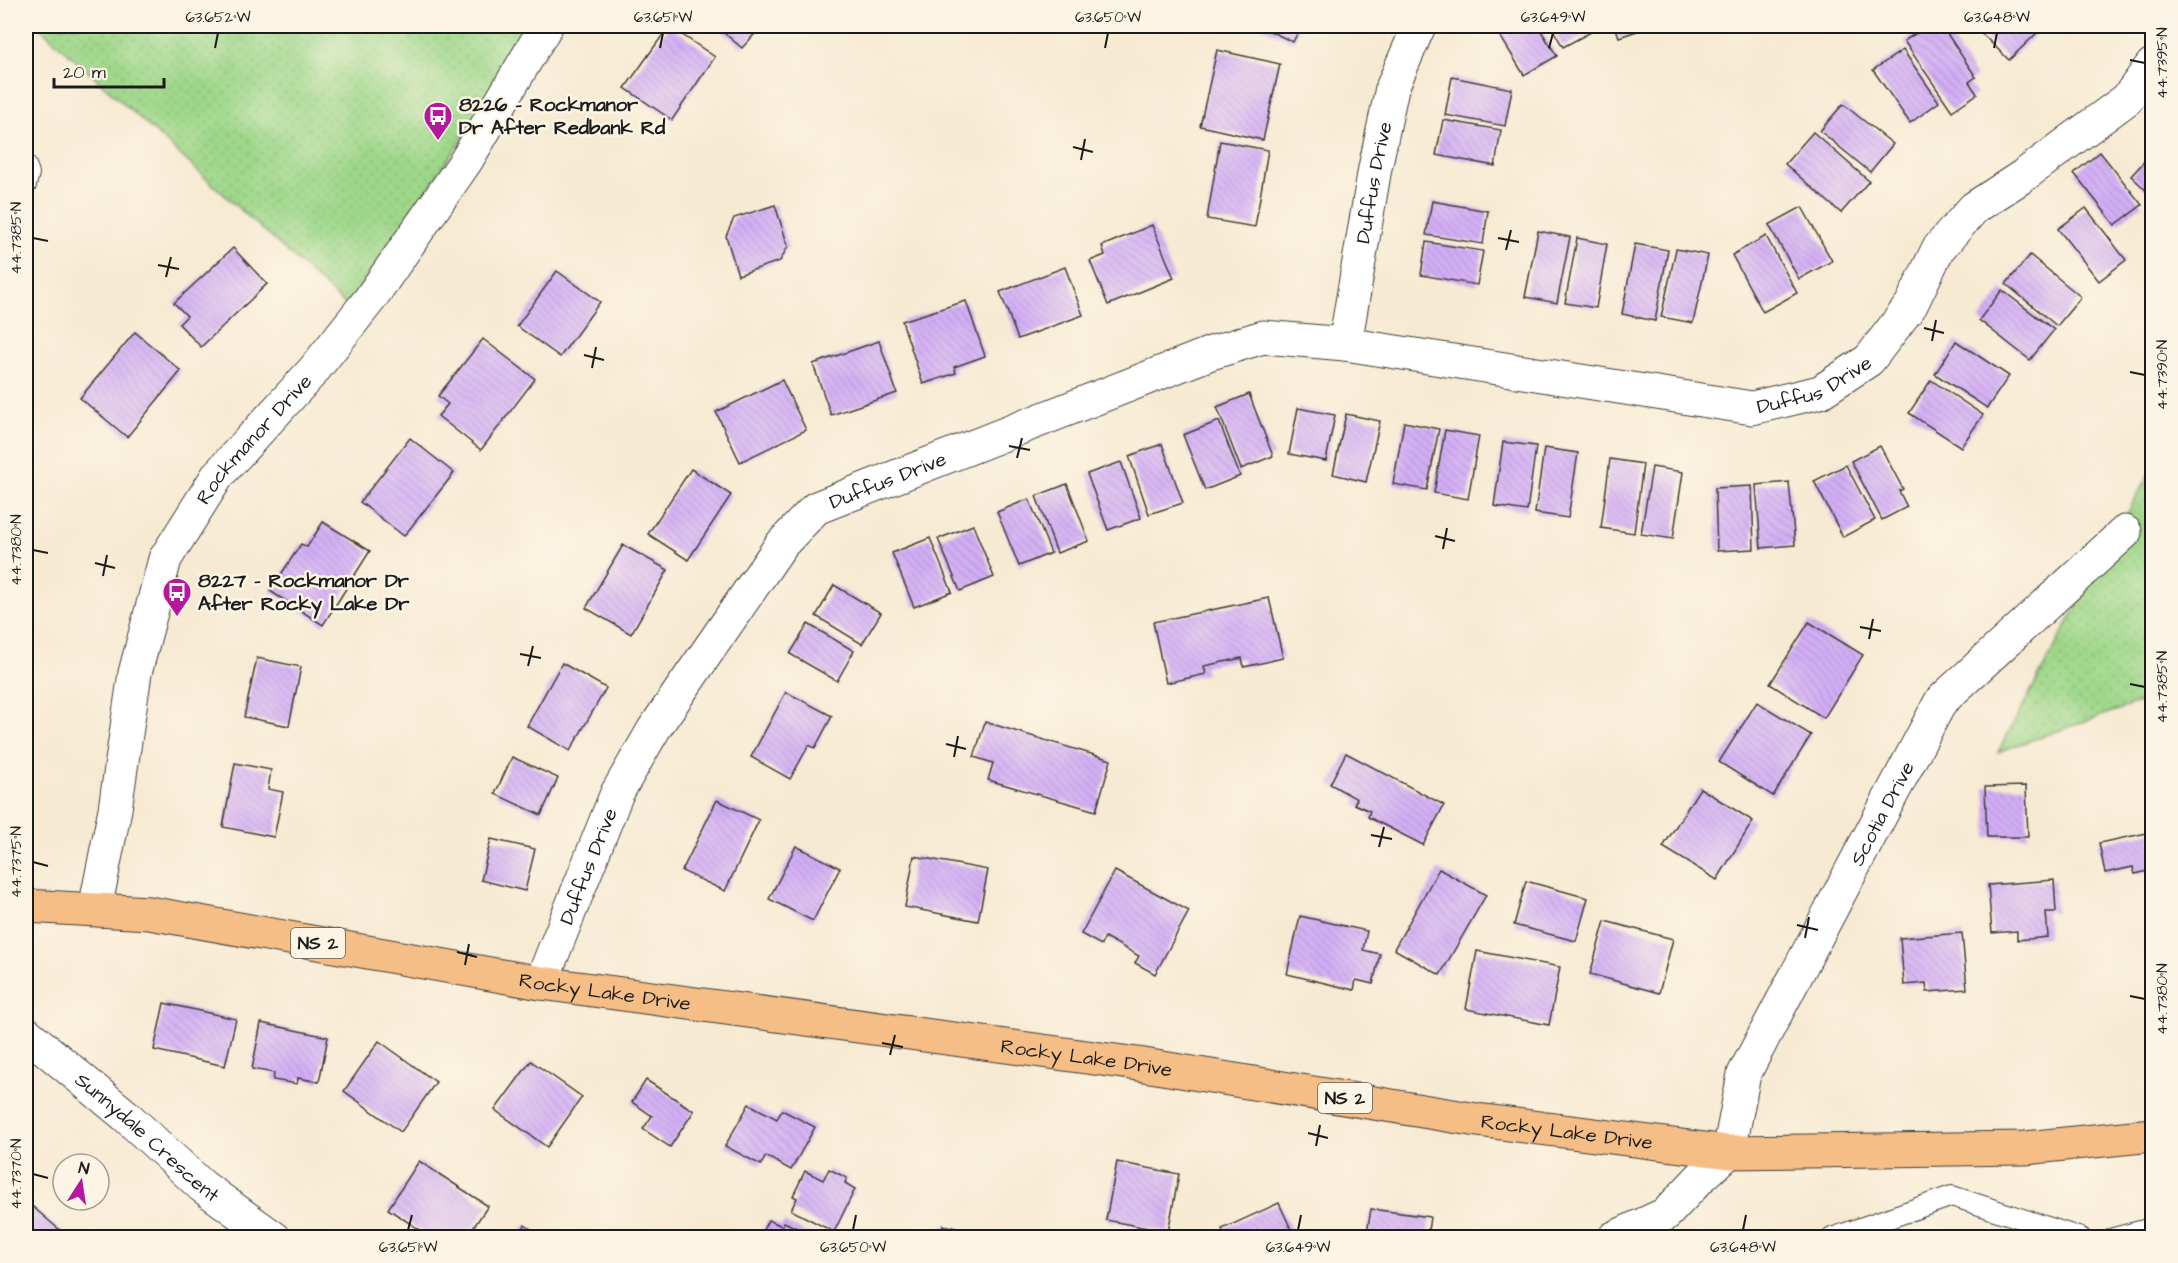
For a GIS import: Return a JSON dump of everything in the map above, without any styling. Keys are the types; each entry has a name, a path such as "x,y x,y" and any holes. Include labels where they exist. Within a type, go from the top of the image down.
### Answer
{"main road":[{"name":"Rocky Lake Drive","path":"26,906 149,913 542,983 1138,1064 1477,1120 1729,1152 2025,1148 2152,1135"}],"street":[{"name":"Rockmanor Drive","path":"94,909 116,809 135,673 165,559 218,476 313,371 370,299 466,161 546,26"},
{"name":"Duffus Drive","path":"1345,344 1375,168 1392,88 1419,26"},
{"name":"Duffus Drive","path":"542,983 617,793 654,729 781,545 816,508 1211,352 1263,338 1345,344 1752,408 1820,392 1869,360 1911,305 1938,249 1974,208 2023,176 2127,99 2152,65"},
{"name":"Scotia Drive","path":"1729,1152 1744,1074 1941,701 2125,532"},
{"name":"Sunnydale Crescent","path":"26,1033 126,1116 202,1186 274,1238"},
{"path":"1614,1238 1666,1214 1700,1178 1729,1152"}],"lane":[{"path":"26,165 29,173 26,185"},
{"path":"1832,1238 1952,1196 2081,1238"},
{"path":"2114,1238 2152,1228"}],"green space":[{"path":"38,26 540,26 347,306"},
{"path":"2152,468 2152,698 1998,752"}],"building":[{"path":"669,26 715,57 672,120 625,88"},
{"path":"716,26 762,26 742,48"},
{"path":"1259,26 1301,26 1293,42"},
{"path":"1494,26 1538,26 1557,56 1524,75"},
{"path":"1551,26 1590,26 1593,31 1563,47"},
{"path":"1615,26 1652,26 1619,37"},
{"path":"1927,26 1942,26 1976,77 1969,82 1977,94 1952,111 1904,41"},
{"path":"1974,26 2036,26 2040,30 2009,60"},
{"path":"1217,50 1280,64 1263,140 1200,126"},
{"path":"1903,50 1939,102 1910,123 1873,70"},
{"path":"1452,77 1512,89 1505,126 1445,115"},
{"path":"1843,104 1893,144 1870,172 1820,131"},
{"path":"1443,120 1501,130 1495,166 1436,155"},
{"path":"1813,132 1869,181 1841,213 1785,164"},
{"path":"1220,141 1268,150 1255,227 1207,219"},
{"path":"2100,152 2142,205 2115,225 2074,173"},
{"path":"2152,153 2152,196 2131,176"},
{"path":"1432,201 1488,211 1483,244 1426,235"},
{"path":"775,205 788,246 780,261 738,275 726,236 734,218"},
{"path":"1802,207 1832,261 1799,279 1769,225"},
{"path":"2086,208 2126,260 2099,281 2058,229"},
{"path":"1152,225 1174,278 1108,305 1090,261 1105,255 1102,246"},
{"path":"1538,231 1570,237 1557,303 1525,297"},
{"path":"1766,236 1797,293 1763,312 1732,255"},
{"path":"1577,238 1607,244 1596,308 1565,303"},
{"path":"1426,242 1483,251 1477,285 1421,275"},
{"path":"1635,244 1668,250 1655,321 1622,314"},
{"path":"233,248 267,284 201,347 179,324 187,316 174,303"},
{"path":"1676,249 1708,255 1693,323 1661,317"},
{"path":"2030,255 2081,297 2057,326 2006,284"},
{"path":"1065,267 1083,315 1018,339 1000,292"},
{"path":"557,271 600,302 560,357 517,326"},
{"path":"2002,290 2054,330 2030,360 1979,320"},
{"path":"966,301 985,356 954,367 956,373 923,384 902,321"},
{"path":"135,332 181,371 127,437 80,398"},
{"path":"483,339 535,379 481,450 438,416 448,404 438,396"},
{"path":"879,341 897,393 831,415 813,364"},
{"path":"1956,341 2009,376 1987,408 1935,374"},
{"path":"782,380 806,430 740,462 716,412"},
{"path":"1931,380 1983,415 1961,447 1909,413"},
{"path":"1249,394 1273,456 1241,469 1217,407"},
{"path":"1298,408 1335,415 1326,461 1289,454"},
{"path":"1346,414 1380,421 1366,482 1333,474"},
{"path":"1219,421 1240,476 1205,490 1183,435"},
{"path":"1404,422 1439,429 1427,490 1393,484"},
{"path":"1445,430 1479,436 1468,499 1434,493"},
{"path":"410,438 454,473 404,536 360,502"},
{"path":"1503,442 1536,446 1527,511 1494,506"},
{"path":"1162,444 1183,503 1149,514 1129,456"},
{"path":"1880,446 1903,489 1899,491 1907,507 1882,520 1851,461"},
{"path":"1544,448 1578,453 1568,518 1535,513"},
{"path":"1610,459 1643,464 1634,533 1601,528"},
{"path":"1121,462 1141,518 1108,530 1087,474"},
{"path":"1846,465 1875,520 1843,537 1814,481"},
{"path":"1652,467 1683,472 1673,539 1641,534"},
{"path":"691,469 731,495 688,560 648,534"},
{"path":"1789,482 1795,545 1761,548 1756,485"},
{"path":"1067,484 1089,541 1057,553 1036,496"},
{"path":"1752,486 1754,549 1717,551 1715,488"},
{"path":"1029,499 1051,553 1019,566 997,512"},
{"path":"323,522 370,551 323,625 270,591 301,544 307,547"},
{"path":"973,525 994,577 960,591 938,539"},
{"path":"930,538 952,592 914,607 892,553"},
{"path":"623,545 668,570 631,634 586,608"},
{"path":"834,585 881,613 862,644 816,616"},
{"path":"1269,598 1283,658 1244,667 1242,658 1204,666 1206,674 1166,683 1153,622"},
{"path":"1809,622 1863,655 1824,718 1770,684"},
{"path":"808,624 854,651 837,681 790,654"},
{"path":"257,658 301,667 289,726 244,717"},
{"path":"562,663 606,688 570,751 527,726"},
{"path":"786,692 832,716 815,748 809,745 790,779 751,757"},
{"path":"1757,702 1811,735 1773,796 1719,762"},
{"path":"985,722 1111,760 1096,811 988,780 993,763 974,757"},
{"path":"1346,753 1444,805 1423,845 1368,817 1370,811 1354,804 1357,799 1330,784"},
{"path":"512,757 558,778 541,815 495,794"},
{"path":"235,763 271,770 268,789 283,792 274,837 223,827"},
{"path":"2026,786 2028,837 1987,837 1985,787"},
{"path":"1700,788 1753,821 1717,880 1663,847"},
{"path":"717,800 759,820 725,891 682,871"},
{"path":"2152,832 2152,870 2135,874 2133,867 2105,873 2099,843"},
{"path":"491,839 535,849 525,891 481,880"},
{"path":"796,846 840,868 813,921 769,899"},
{"path":"914,856 988,870 978,921 905,907"},
{"path":"1439,869 1486,895 1440,975 1394,949"},
{"path":"1115,871 1189,911 1155,974 1135,963 1139,956 1105,937 1101,945 1081,934"},
{"path":"2054,880 2056,912 2046,912 2048,937 2017,940 2017,931 1992,933 1988,885"},
{"path":"1526,881 1588,898 1576,941 1514,925"},
{"path":"1300,916 1367,931 1363,950 1380,954 1373,984 1356,980 1354,990 1287,974"},
{"path":"1605,921 1673,939 1659,993 1590,974"},
{"path":"1962,933 1967,989 1927,992 1926,983 1904,985 1900,938"},
{"path":"1477,951 1560,967 1549,1025 1466,1009"},
{"path":"164,1003 236,1019 225,1066 154,1050"},
{"path":"261,1023 328,1037 319,1082 298,1078 297,1084 273,1080 274,1073 252,1069"},
{"path":"379,1041 436,1082 401,1132 344,1091"},
{"path":"531,1061 582,1097 547,1147 495,1110"},
{"path":"646,1080 694,1111 670,1147 643,1129 652,1116 632,1102"},
{"path":"749,1104 777,1119 782,1110 815,1127 791,1170 766,1156 761,1165 725,1146"},
{"path":"419,1161 488,1206 466,1238 432,1238 388,1209"},
{"path":"1117,1162 1179,1174 1168,1232 1106,1220"},
{"path":"829,1169 847,1178 845,1183 855,1189 834,1232 791,1210 797,1198 793,1196 805,1171 823,1180"},
{"path":"1279,1203 1295,1238 1226,1238 1222,1229"},
{"path":"33,1207 69,1238 26,1238 26,1216"},
{"path":"1371,1209 1430,1217 1427,1238 1366,1238"},
{"path":"768,1220 782,1226 784,1222 818,1238 759,1238"},
{"path":"525,1225 544,1238 518,1238"},
{"path":"943,1225 993,1237 993,1238 940,1238"}],"place":[{"name":"8226 - Rockmanor Dr After Redbank Rd","path":"438,142"},
{"name":"8227 - Rockmanor Dr After Rocky Lake Dr","path":"177,618"}]}
